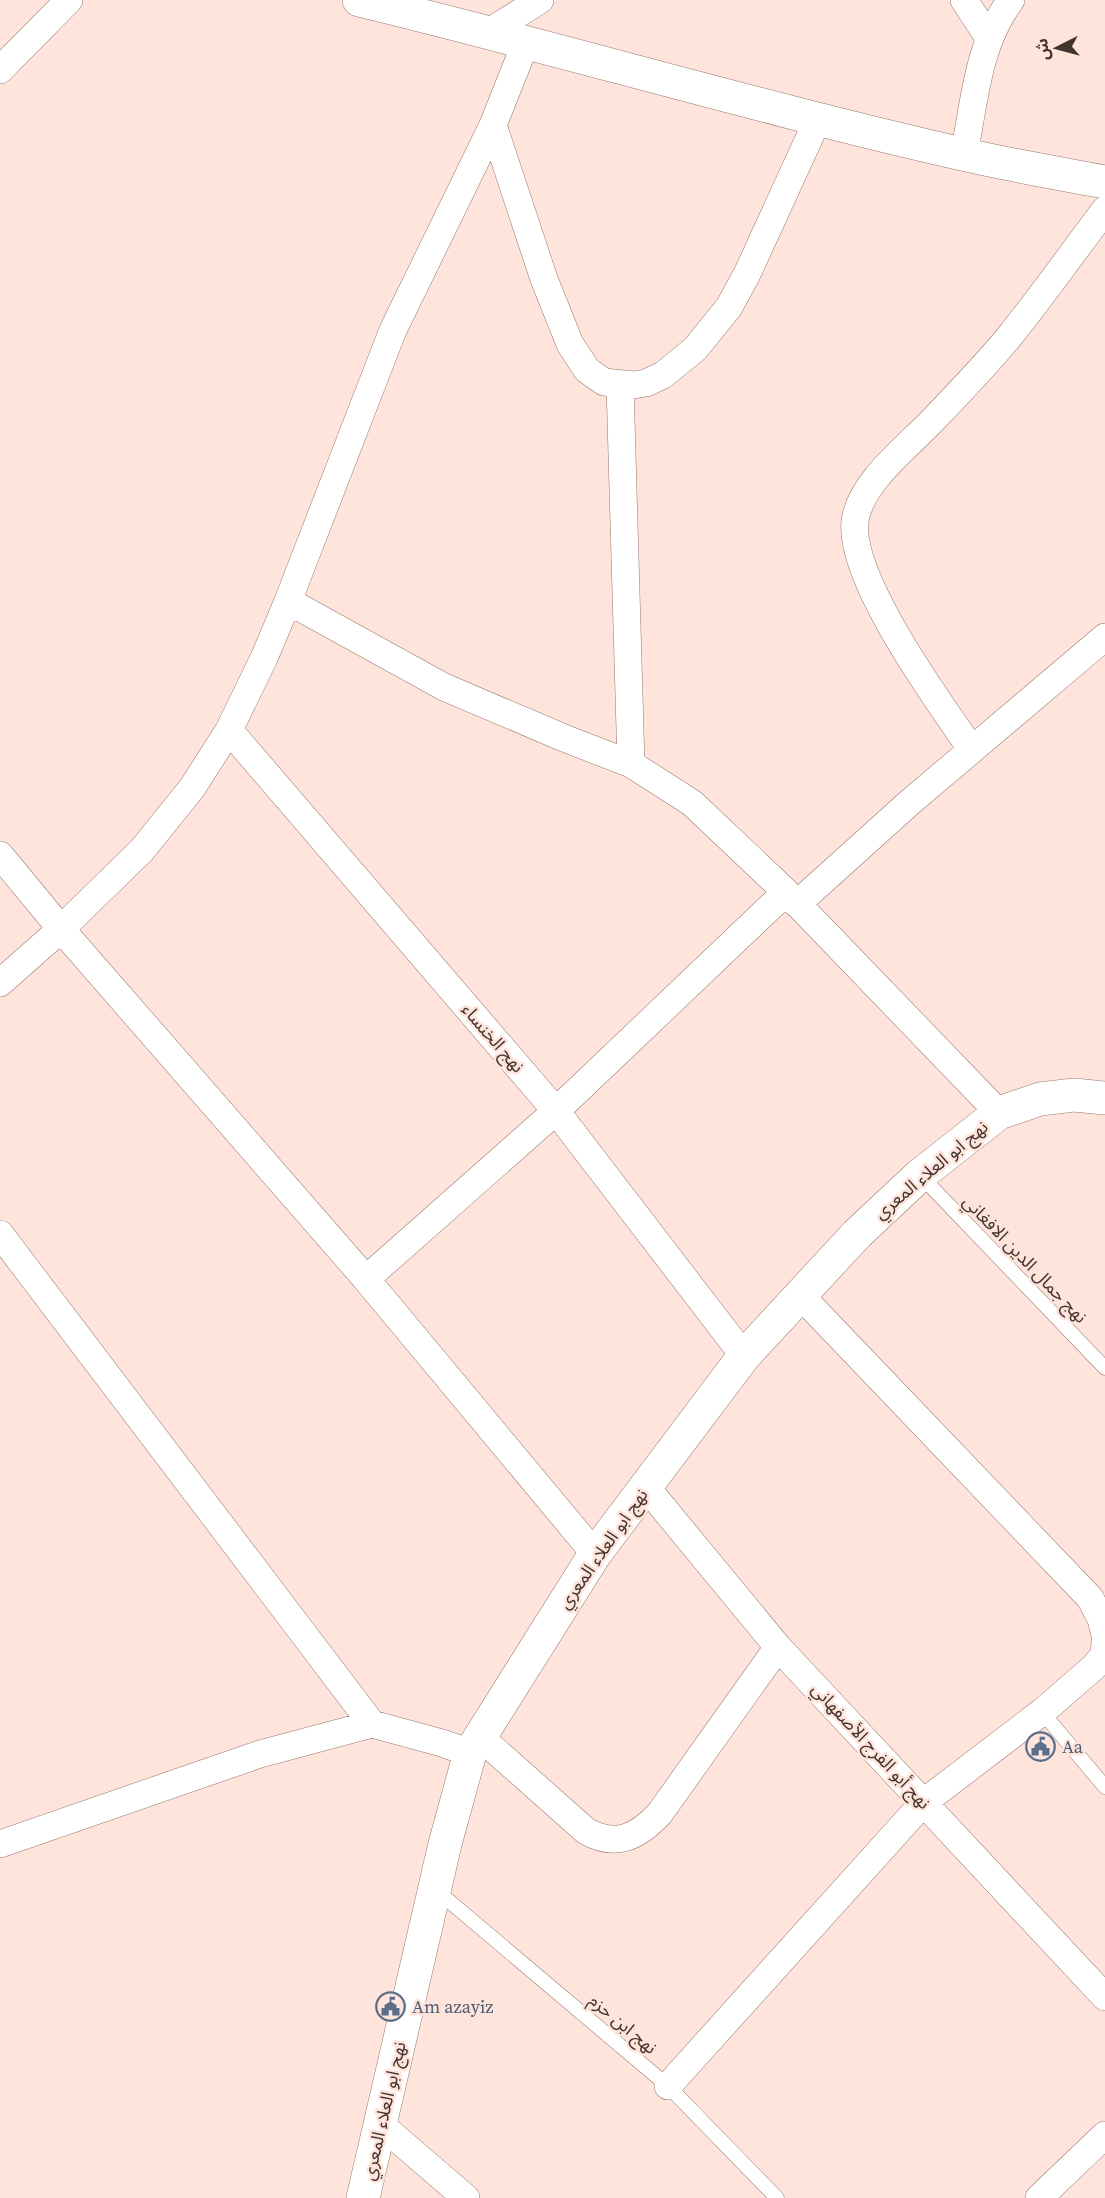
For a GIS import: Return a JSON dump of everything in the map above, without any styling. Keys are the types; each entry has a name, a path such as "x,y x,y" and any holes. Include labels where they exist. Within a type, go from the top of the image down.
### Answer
{"street":[{"path":"0,70 69,0"},
{"path":"359,0 964,155 1105,182"},
{"path":"489,32 540,0"},
{"path":"964,0 989,38"},
{"path":"964,155 989,38 999,15 1011,0"},
{"path":"0,983 61,929 142,850 192,788 229,730 264,658 288,600 393,330 494,125 526,42"},
{"path":"494,125 544,279 570,344 587,370 604,382 620,385 646,383 663,375 695,349 715,326 729,307 747,274 818,119"},
{"path":"972,750 927,685 880,606 861,560 855,538 855,521 863,497 882,471 933,420 1008,338 1105,210"},
{"path":"620,385 631,764"},
{"path":"288,600 444,687 631,764 692,803 792,898 999,1113"},
{"path":"366,1279 792,898 909,803 1105,637"},
{"name":"نهج الخنساء","path":"229,730 556,1111 744,1356"},
{"path":"0,855 61,929 366,1279 595,1554"},
{"name":"نهج ابو العلاء المعري","path":"363,2198 457,1797 475,1745 595,1554 744,1356 857,1234 920,1175 999,1113 1040,1099 1074,1095 1105,1098"},
{"path":"0,1234 372,1724"},
{"path":"801,1296 1090,1598 1101,1619 1105,1635"},
{"name":"نهج أبو الفرج الأصفهاني","path":"646,1487 778,1647 1105,1997"},
{"path":"668,2086 924,1802 1042,1712 1094,1667 1104,1655 1105,1643"},
{"path":"0,1844 260,1754 372,1724 442,1743 475,1745 586,1831 606,1840 617,1840 642,1830 660,1813 778,1647"},
{"path":"380,2124 466,2198"},
{"path":"1039,2198 1105,2135"}],"lane":[{"name":"نهج جمال الدين الافغاني","path":"920,1175 1105,1368"},
{"path":"1042,1712 1105,1787"},
{"name":"نهج ابن حزم","path":"435,1890 668,2086 777,2198"}],"place":[{"name":"Aa","path":"1041,1747"},
{"name":"Am azayiz","path":"391,2007"}]}
